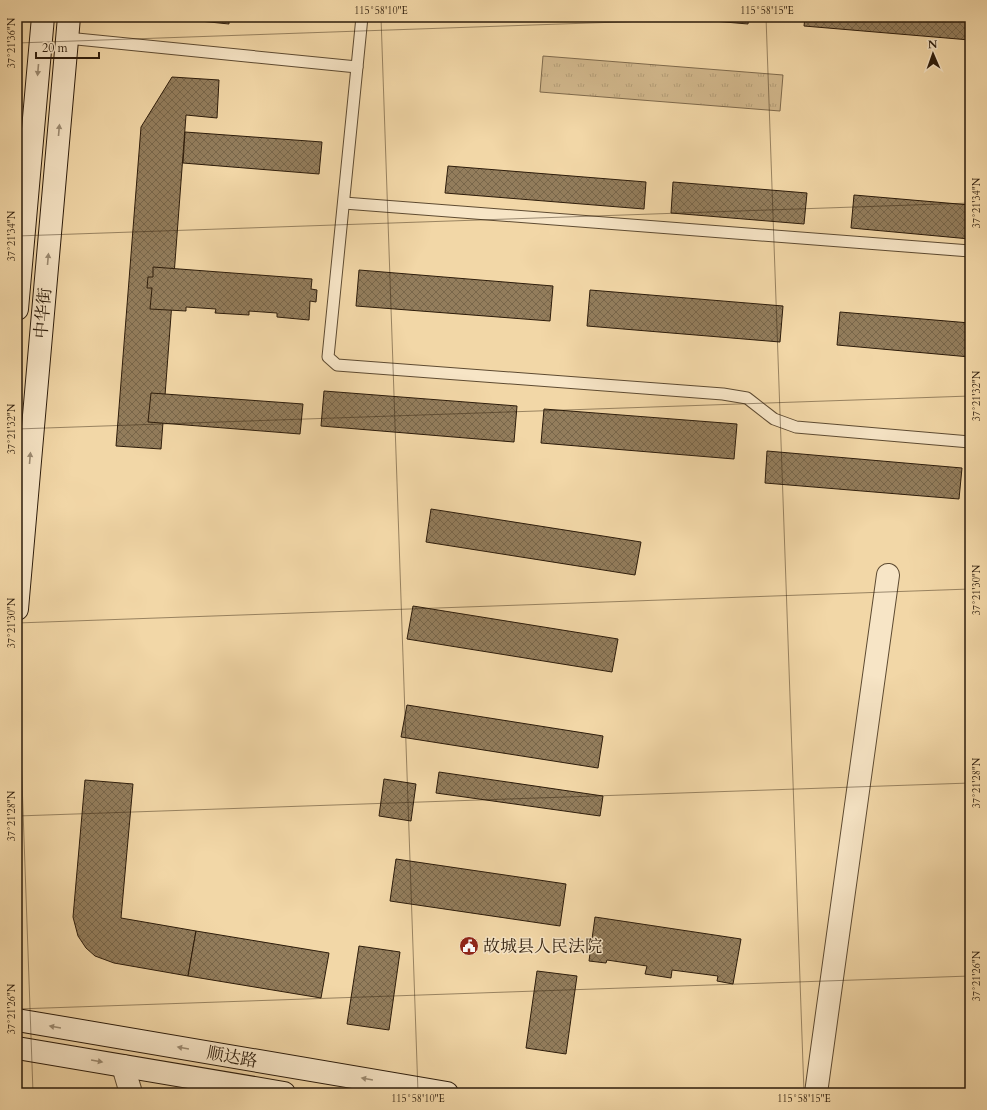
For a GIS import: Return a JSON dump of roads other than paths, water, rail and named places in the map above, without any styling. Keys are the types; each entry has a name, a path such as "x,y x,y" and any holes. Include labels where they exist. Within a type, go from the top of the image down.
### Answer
{"main road":[{"name":"中华街","path":"17,309 24,158 42,17"},
{"name":"中华街","path":"17,609 68,28"},
{"path":"816,1093 888,575"},
{"name":"顺达路","path":"17,1020 446,1093"},
{"name":"顺达路","path":"17,1048 284,1093"},
{"path":"122,1066 131,1093"}],"lane":[{"path":"362,17 328,357 337,365 723,394 747,398 774,419 796,427 970,442"},
{"path":"68,28 358,67"},
{"path":"344,203 970,251"}],"place":[{"name":"故城县人民法院","path":"469,946"}]}
